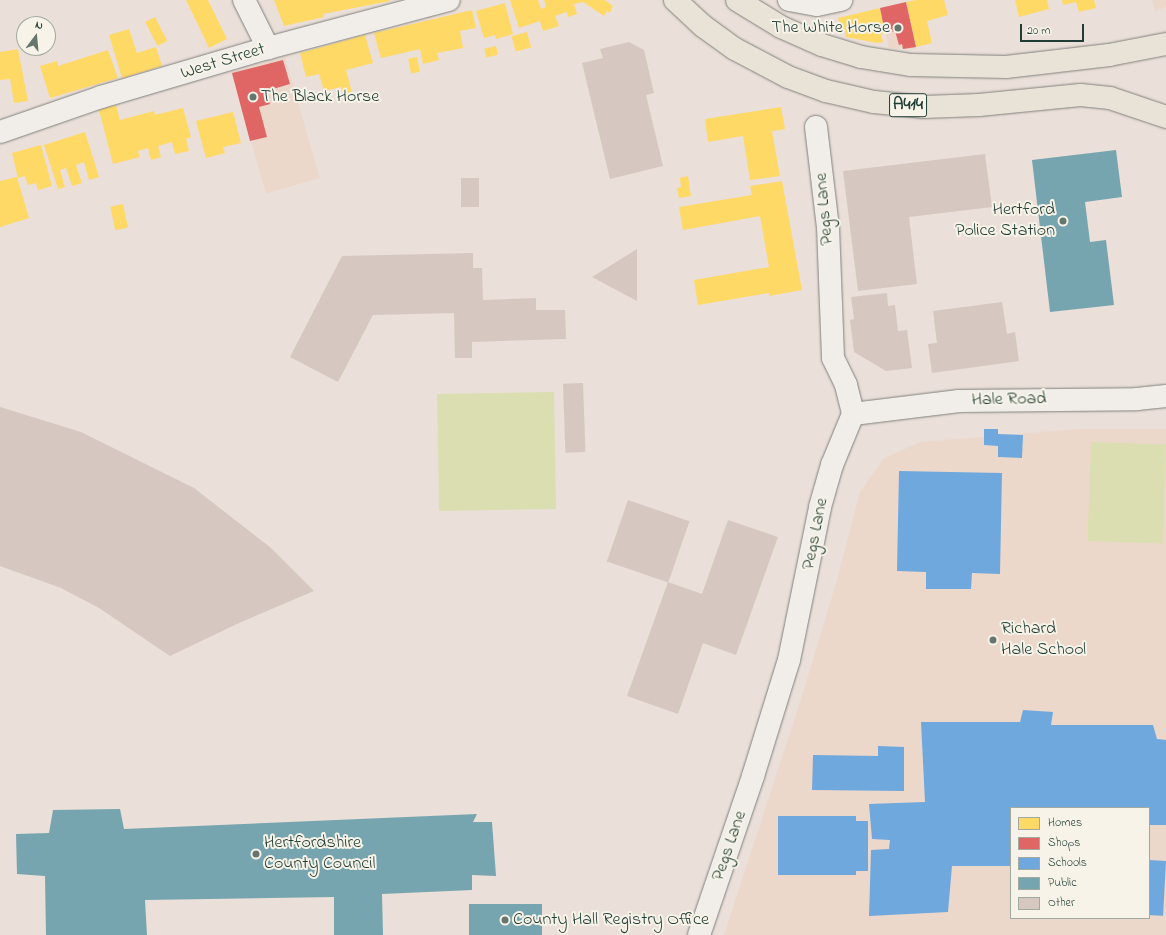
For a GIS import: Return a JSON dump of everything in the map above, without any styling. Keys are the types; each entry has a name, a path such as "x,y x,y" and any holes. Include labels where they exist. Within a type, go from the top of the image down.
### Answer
{"highway":[{"name":"A414","path":"675,0 703,26 735,49 788,77 826,91 874,102 924,107 979,105 1081,95 1110,98 1166,117"},
{"name":"A414","path":"737,0 781,27 822,45 862,57 911,65 1006,67 1109,55 1166,44"}],"street":[{"path":"244,0 268,48"},
{"name":"West Street","path":"0,132 101,97 268,48 449,0"},
{"path":"789,0 817,5 841,0"},
{"name":"Pegs Lane","path":"699,935 754,776 789,660 820,507 832,465 853,414 846,385 833,358 828,227 816,127"},
{"name":"Hale Road","path":"853,414 960,401 1137,399 1166,396"}],"shaded area":[{"path":"1152,0 1166,0 1166,7 1155,11"},
{"path":"909,19 916,49 889,48 884,25"},
{"path":"285,57 320,178 266,194 231,72"},
{"name":"Richard Hale School","path":"1078,429 1166,429 1166,935 724,935 801,699 837,580 860,492 883,459 920,442"}],"green space":[{"path":"554,392 556,509 439,511 437,394"},
{"path":"1091,442 1166,445 1162,544 1088,541"}],"building: Homes":[{"path":"186,0 208,0 227,39 209,48"},
{"path":"274,0 390,1 323,14 324,17 284,26"},
{"path":"510,0 538,0 541,9 546,7 544,0 605,0 613,6 610,13 607,11 604,16 583,2 574,4 577,14 568,17 567,12 555,16 559,26 543,31 540,21 519,28"},
{"path":"916,0 944,0 948,15 927,21 932,43 916,47 906,2"},
{"path":"1015,0 1047,0 1049,9 1019,17"},
{"path":"1062,0 1094,0 1096,8 1079,12 1076,2 1063,5"},
{"path":"505,3 513,34 496,39 495,35 484,38 476,11"},
{"path":"880,8 885,33 881,34 883,42 877,43 846,37 845,32 842,32 838,18"},
{"path":"472,10 476,28 460,31 463,48 437,53 439,60 423,64 420,49 381,58 374,33"},
{"path":"155,17 167,41 157,46 145,22"},
{"path":"129,29 137,53 156,47 162,66 122,78 109,35"},
{"path":"527,32 531,47 516,52 512,36"},
{"path":"365,35 373,63 346,70 352,92 343,94 341,87 324,91 319,74 306,77 300,53"},
{"path":"496,46 498,55 486,57 484,49"},
{"path":"16,49 16,56 19,56 28,101 14,103 10,79 0,80 0,52"},
{"path":"108,50 118,78 50,98 40,66 57,61 58,66"},
{"path":"417,57 420,72 411,73 408,59"},
{"path":"116,105 120,120 154,111 155,115 183,108 191,137 186,139 189,151 175,154 172,142 158,146 161,157 151,160 148,148 138,151 140,157 113,164 99,110"},
{"path":"781,107 785,129 772,131 780,176 750,180 743,136 708,142 705,119"},
{"path":"233,112 241,143 223,147 225,153 206,158 196,121"},
{"path":"85,132 99,177 89,180 84,162 76,165 82,183 72,186 66,168 60,170 65,187 58,189 44,145"},
{"path":"41,145 52,186 38,190 36,183 28,185 25,176 18,178 12,153"},
{"path":"688,176 691,196 679,198 677,188 681,187 680,178"},
{"path":"17,177 29,218 0,227 0,181"},
{"path":"782,181 802,290 769,296 769,293 698,305 694,280 769,267 760,216 683,230 679,207 752,195 750,186"},
{"path":"123,204 128,227 115,230 110,207"}],"building: Shops":[{"name":"The White Horse","path":"906,2 916,47 903,49 902,44 899,45 895,31 885,33 880,8"},
{"name":"The Black Horse","path":"283,60 290,84 266,91 270,104 259,107 267,137 250,141 232,73"}],"building: Schools":[{"path":"984,429 998,429 998,434 1023,435 1022,458 998,457 998,446 984,445"},
{"path":"899,471 1002,473 1000,574 972,573 971,589 926,589 926,572 897,571"},
{"path":"1023,710 1053,712 1051,725 1153,725 1157,739 1166,740 1166,825 1150,825 1150,807 1010,807 1010,866 952,866 948,912 869,916 871,850 889,849 890,840 872,839 869,804 925,802 921,722 1020,722"},
{"path":"878,746 904,747 904,791 812,790 813,755 878,756"},
{"path":"778,816 856,816 856,821 868,821 868,871 856,871 856,875 778,875"},
{"path":"1150,860 1166,861 1163,916 1150,915"}],"building: Public":[{"name":"Hertford Police Station","path":"1116,150 1122,197 1085,202 1090,242 1106,240 1114,305 1050,312 1032,160"},
{"name":"Hertfordshire County Council","path":"120,809 124,829 477,814 473,822 492,822 496,876 472,875 472,890 382,894 383,935 334,935 334,897 145,900 147,935 46,935 45,876 17,874 16,834 49,833 53,810"},
{"name":"County Hall Registry Office","path":"469,904 542,904 542,935 469,935"}],"building: Other":[{"path":"629,42 644,50 654,93 646,95 663,166 610,179 582,63 603,58 600,49"},
{"path":"985,154 992,207 909,217 917,284 858,291 843,171"},
{"path":"461,178 479,178 479,207 461,207"},
{"path":"637,249 637,301 592,277"},
{"path":"473,253 473,268 482,268 483,300 536,298 536,310 565,310 566,339 472,342 472,358 455,358 454,313 373,315 338,382 290,357 342,256"},
{"path":"887,293 888,306 895,305 898,331 907,330 912,368 886,371 854,352 850,320 854,319 851,297"},
{"path":"1002,302 1007,334 1015,332 1019,361 932,373 928,344 937,343 933,311"},
{"path":"583,383 585,452 565,453 563,384"},
{"path":"0,407 81,432 194,488 271,548 314,591 239,623 170,656 99,608 61,588 0,566"},
{"path":"628,500 689,521 668,583 607,561"},
{"path":"728,520 778,537 736,655 703,643 678,714 627,696 668,582 702,594"}],"place":[{"name":"The White Horse","path":"898,28"},
{"name":"The Black Horse","path":"253,97"},
{"name":"Hertford Police Station","path":"1063,221"},
{"name":"Richard Hale School","path":"993,640"},
{"name":"Hertfordshire County Council","path":"256,854"},
{"name":"County Hall Registry Office","path":"505,920"}]}
